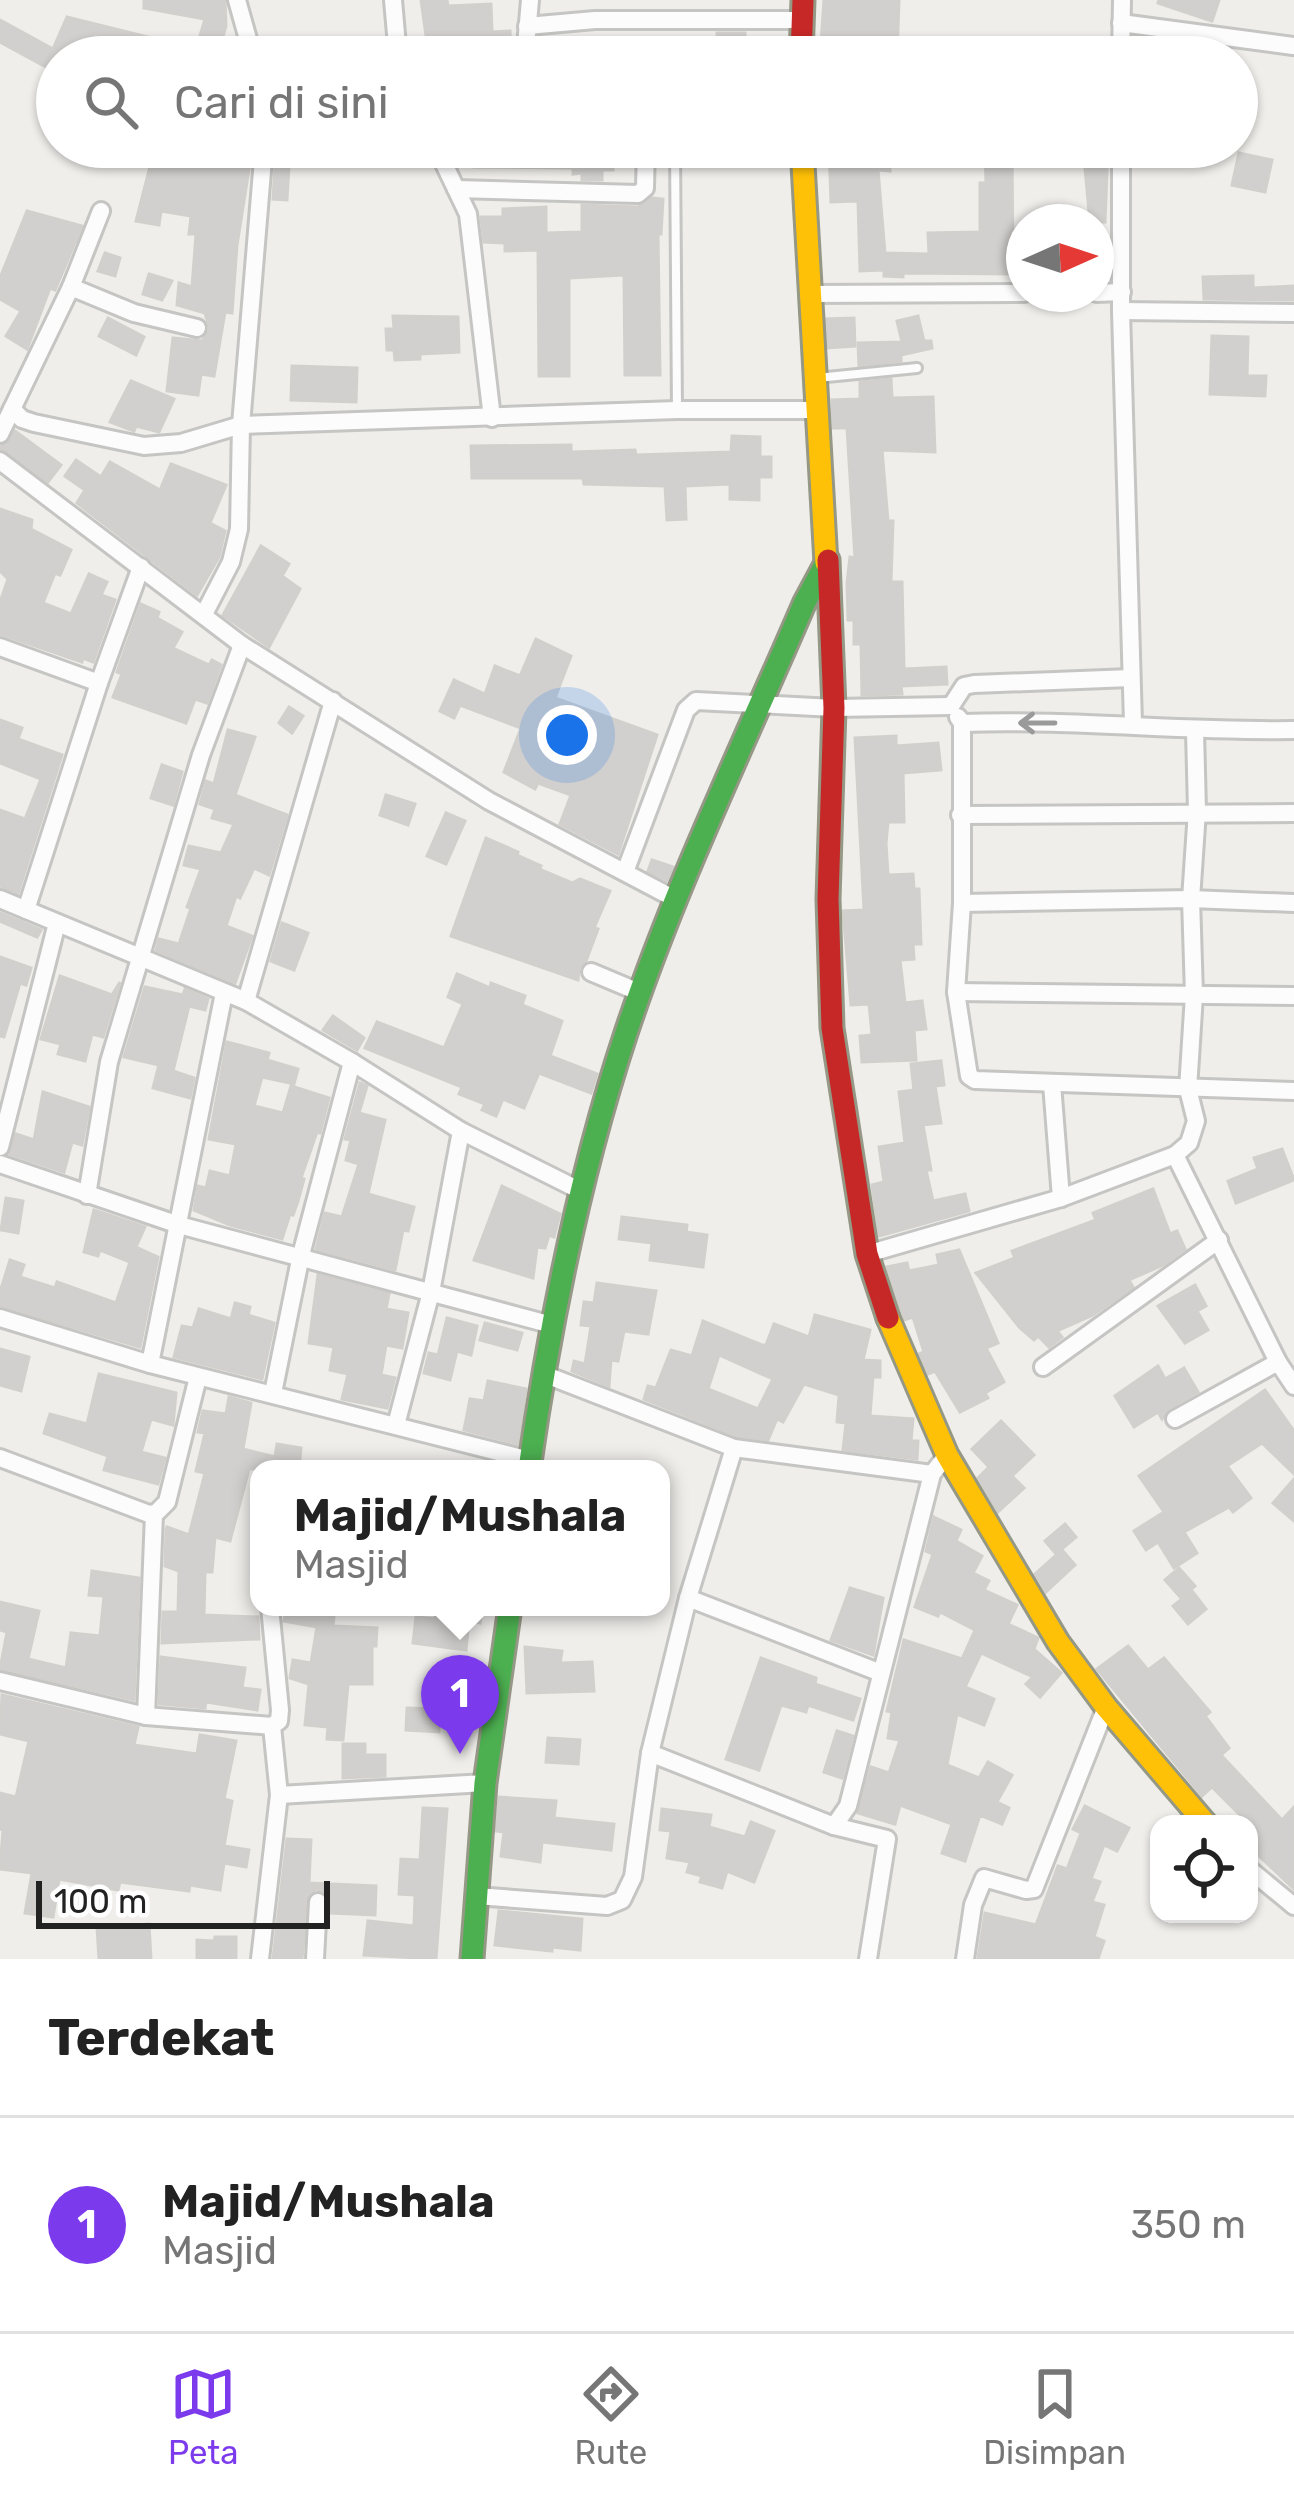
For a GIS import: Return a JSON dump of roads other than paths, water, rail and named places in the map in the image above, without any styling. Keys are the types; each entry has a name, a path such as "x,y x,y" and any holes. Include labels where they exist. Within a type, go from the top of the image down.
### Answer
{"street":[{"path":"237,0 247,36"},
{"path":"393,0 396,36"},
{"path":"525,36 530,0"},
{"path":"702,0 722,20"},
{"path":"1121,36 1122,0"},
{"path":"526,26 595,20 722,20 803,10"},
{"path":"1121,23 1218,36"},
{"path":"1258,41 1293,46"},
{"path":"204,614 236,545 262,168"},
{"path":"446,168 468,214 492,418"},
{"path":"456,189 638,194 645,191 646,168"},
{"path":"803,168 834,708 828,899 832,1028 867,1254 892,1330 947,1455 1058,1642 1106,1707 1198,1815"},
{"path":"1121,168 1133,723"},
{"path":"0,434 71,286 101,211"},
{"path":"71,286 134,313 196,328"},
{"path":"808,294 1006,293"},
{"path":"1114,299 1294,313"},
{"path":"12,409 34,423 144,446 182,443 241,425 676,410 816,410"},
{"path":"2,469 242,644 488,801 676,900"},
{"path":"531,1460 552,1325 581,1191 641,993 676,900 804,604 828,560"},
{"path":"26,910 141,567"},
{"path":"87,1195 109,1062 201,754 242,644"},
{"path":"0,647 99,683"},
{"path":"952,706 964,686 1131,678"},
{"path":"246,1001 333,700"},
{"path":"625,872 689,705 696,700 834,708 952,706"},
{"path":"952,706 962,723 962,903 956,992 969,1076 1052,1084 1294,1091"},
{"path":"962,723 1133,723 1195,731 1294,730"},
{"path":"867,1254 1061,1198 1175,1155 1189,1143 1196,1121 1188,1089 1194,995 1195,731"},
{"path":"960,814 1294,813"},
{"path":"962,903 1191,898 1294,903"},
{"path":"0,899 246,1001 461,1131 581,1191"},
{"path":"0,1147 57,923"},
{"path":"591,972 641,993"},
{"path":"151,1364 224,992"},
{"path":"956,992 1294,996"},
{"path":"273,1393 301,1255 352,1062"},
{"path":"1052,1084 1061,1198"},
{"path":"396,1426 431,1292 461,1131"},
{"path":"1175,1155 1294,1386"},
{"path":"0,1164 179,1225 552,1325"},
{"path":"1043,1367 1219,1240"},
{"path":"0,1318 151,1364 513,1460"},
{"path":"1174,1419 1278,1362"},
{"path":"546,1375 734,1448 932,1474"},
{"path":"146,1716 154,1514 167,1502 198,1377"},
{"path":"476,1896 607,1906 622,1900 633,1877 650,1753 688,1598 734,1448"},
{"path":"834,1826 848,1806 932,1474 947,1455"},
{"path":"0,1458 154,1514"},
{"path":"688,1598 881,1673"},
{"path":"0,1681 146,1716 272,1726 280,1710 271,1616"},
{"path":"472,1959 485,1783 509,1616"},
{"path":"965,1959 973,1905 984,1878 1034,1888 1106,1707"},
{"path":"260,1959 279,1795 272,1726"},
{"path":"650,1753 834,1826 887,1839 868,1959"},
{"path":"279,1795 485,1783"},
{"path":"1258,1875 1292,1900"},
{"path":"315,1959 318,1902"}],"lane":[{"path":"675,168 676,410"},
{"path":"814,379 917,368"}],"place":[{"name":"Majid/Mushala","path":"460,1754"}]}
